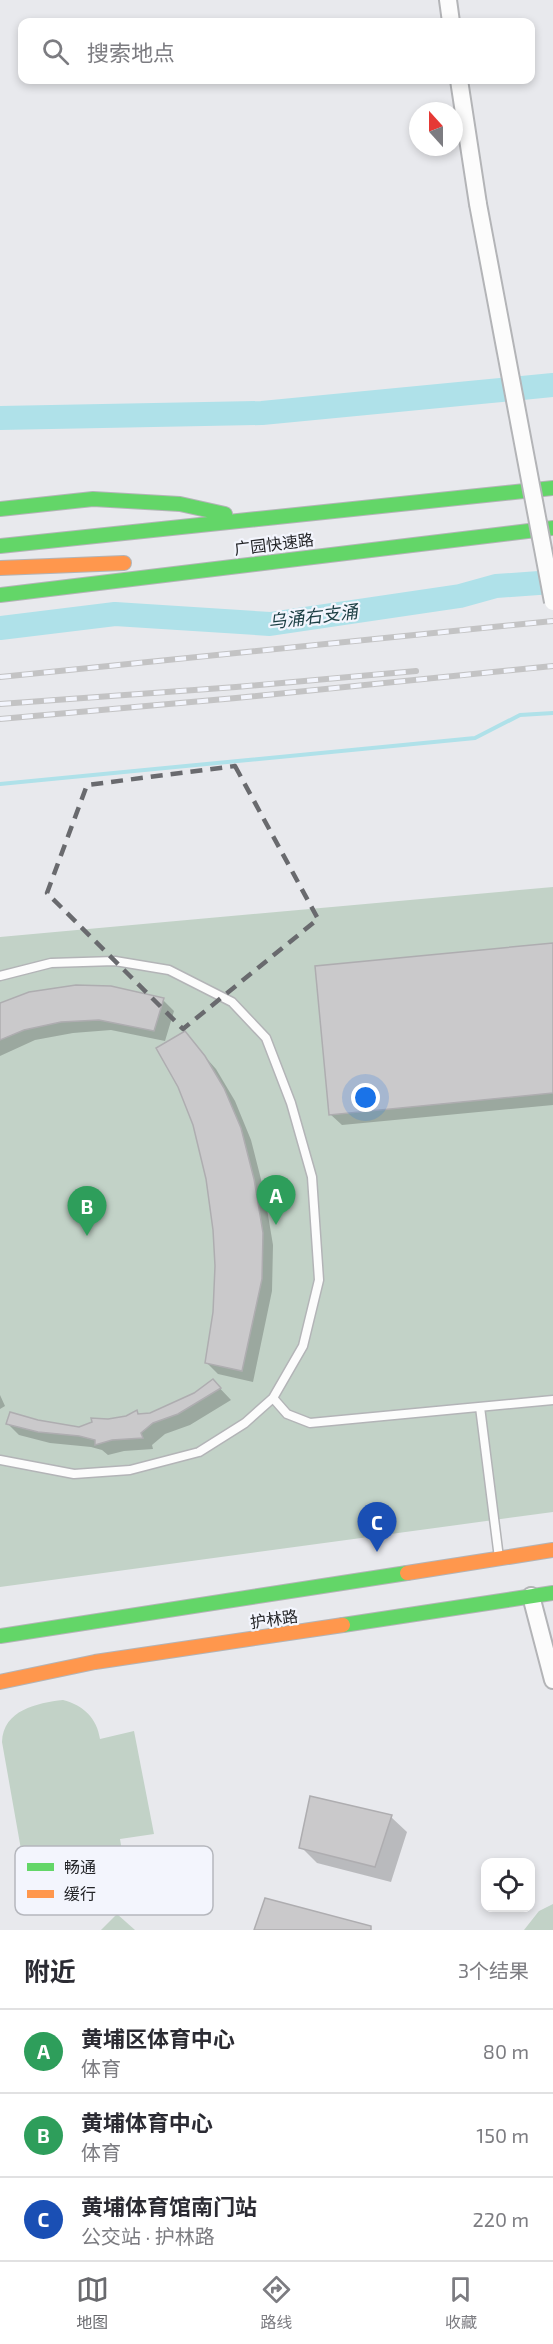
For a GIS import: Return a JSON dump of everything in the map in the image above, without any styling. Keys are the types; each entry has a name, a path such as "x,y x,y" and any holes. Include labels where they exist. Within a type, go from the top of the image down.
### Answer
{"main road":[{"name":"广园快速路","path":"0,546 553,488"},
{"path":"0,509 93,499 132,500 180,504 247,519"},
{"name":"广园快速路","path":"0,595 553,528"},
{"path":"0,568 286,559"},
{"name":"护林路","path":"0,1636 553,1550"},
{"name":"护林路","path":"0,1682 95,1662 553,1593"}],"street":[{"path":"448,0 450,18"},
{"path":"460,84 478,204 553,602"},
{"path":"531,1596 553,1680"}],"lane":[{"path":"0,976 51,963 114,961 169,970 232,1002 266,1038 291,1103 312,1177 319,1280 303,1346 273,1398 245,1423 199,1452 130,1470 74,1474 0,1460"},
{"path":"273,1398 287,1413 310,1423 553,1400"},
{"path":"480,1407 499,1558"}],"highlighted area":[{"path":"235,766 318,919 183,1029 47,893 87,785"}],"green space":[{"path":"553,887 553,1512 0,1587 0,937"},
{"path":"63,1700 77,1705 92,1719 100,1739 134,1731 154,1834 120,1839 121,1846 20,1846 2,1742 8,1722 15,1715 43,1703"},
{"path":"553,1904 553,1930 524,1930 539,1911"},
{"path":"118,1915 135,1930 101,1930"}],"building":[{"path":"553,943 553,1093 329,1115 315,966"},
{"path":"76,985 111,986 164,998 154,1031 99,1020 61,1022 24,1030 0,1040 0,1003 29,992"},
{"path":"185,1031 205,1056 224,1088 241,1128 254,1179 263,1233 262,1279 242,1371 205,1363 213,1312 215,1266 206,1179 193,1125 178,1087 156,1048"},
{"path":"213,1379 221,1388 178,1414 153,1423 141,1433 143,1438 112,1440 95,1445 95,1440 79,1436 38,1432 6,1424 10,1412 38,1420 79,1427 92,1422 91,1418 108,1419 126,1416 137,1410 138,1414 150,1413 194,1393"},
{"path":"310,1796 392,1815 375,1867 299,1848"},
{"path":"265,1898 371,1926 371,1930 254,1930"}],"waterway":[{"name":"乌涌右支涌","path":"0,418 262,413 553,385"},
{"name":"乌涌右支涌","path":"0,628 115,614 270,624 460,596 496,586 553,582"},
{"path":"0,784 475,738 520,715 553,713"}],"railway":[{"path":"0,677 553,621"},
{"path":"0,719 553,666"},
{"path":"0,704 416,671"}],"traffic: fast":[{"path":"0,546 553,488"},
{"path":"0,509 93,499 180,504 225,514"},
{"path":"0,595 553,528"},
{"path":"0,1636 407,1573"},
{"path":"343,1625 553,1593"}],"traffic: slow":[{"path":"0,568 124,563"},
{"path":"407,1573 553,1550"},
{"path":"0,1682 95,1662 343,1625"}],"place":[{"name":"黄埔区体育中心","path":"276,1225"},
{"name":"黄埔体育中心","path":"87,1236"},
{"name":"黄埔体育馆南门站","path":"377,1552"}]}
